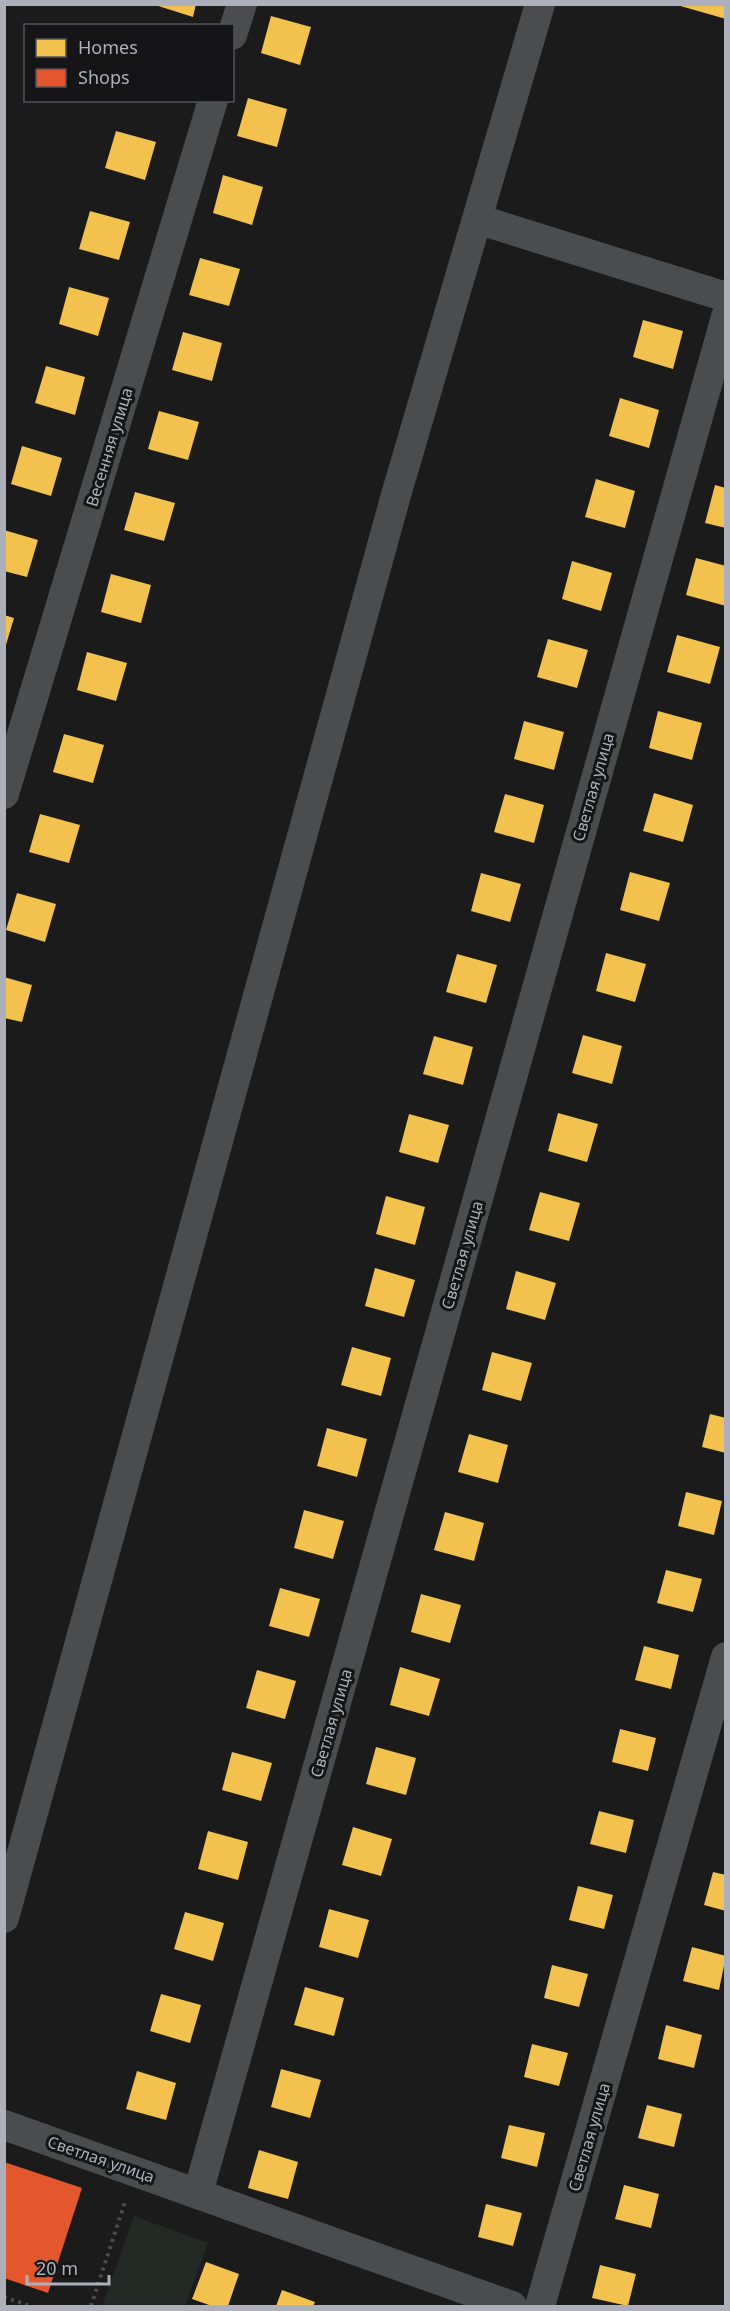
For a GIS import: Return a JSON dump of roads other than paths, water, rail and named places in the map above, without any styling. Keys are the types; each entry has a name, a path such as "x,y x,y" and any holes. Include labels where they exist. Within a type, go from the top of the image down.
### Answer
{"street":[{"path":"234,28 242,4"},
{"path":"4,1918 393,507 540,4"},
{"name":"Весенняя улица","path":"7,779 212,102"},
{"path":"477,219 726,297"},
{"name":"Светлая улица","path":"198,2193 726,317"},
{"name":"Светлая улица","path":"540,2307 726,1657"},
{"name":"Светлая улица","path":"4,2125 512,2307"}]}
